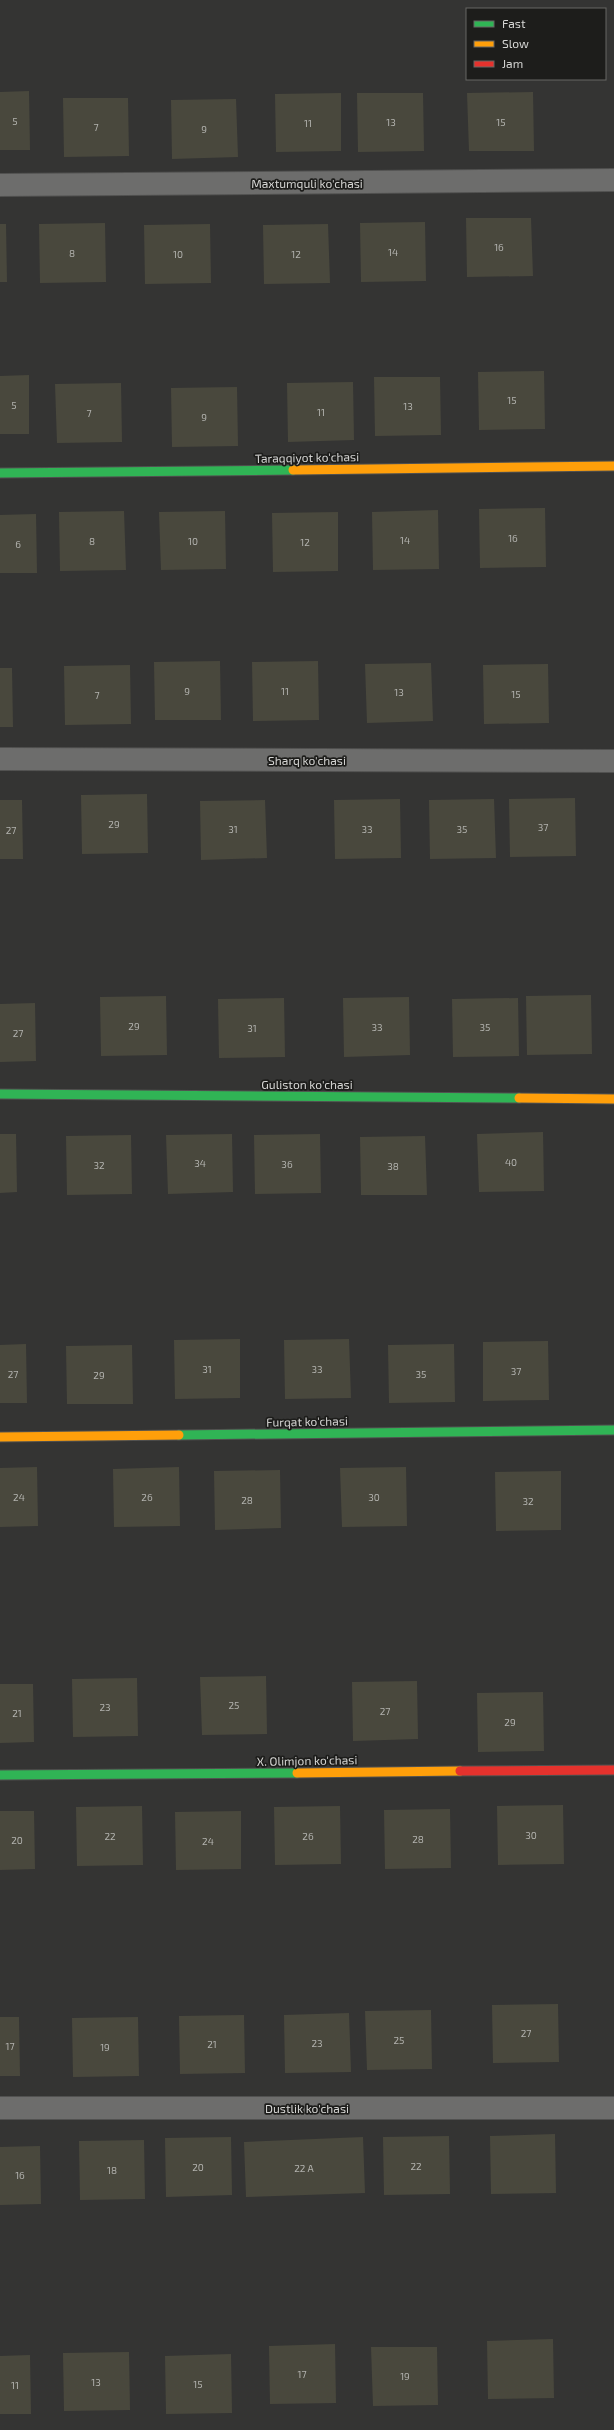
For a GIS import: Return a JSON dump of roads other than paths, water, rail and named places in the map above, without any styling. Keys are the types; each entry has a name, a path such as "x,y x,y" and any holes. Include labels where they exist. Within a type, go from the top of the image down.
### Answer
{"street":[{"name":"Maxtumquli ko'chasi","path":"0,185 614,180"},
{"name":"Taraqqiyot ko'chasi","path":"0,473 614,466"},
{"name":"Sharq ko'chasi","path":"0,759 614,761"},
{"name":"Guliston ko'chasi","path":"0,1094 614,1099"},
{"name":"Furqat ko'chasi","path":"0,1437 614,1430"},
{"name":"X. Olimjon ko'chasi","path":"0,1775 614,1770"},
{"name":"Dustlik ko'chasi","path":"0,2108 614,2108"}]}
